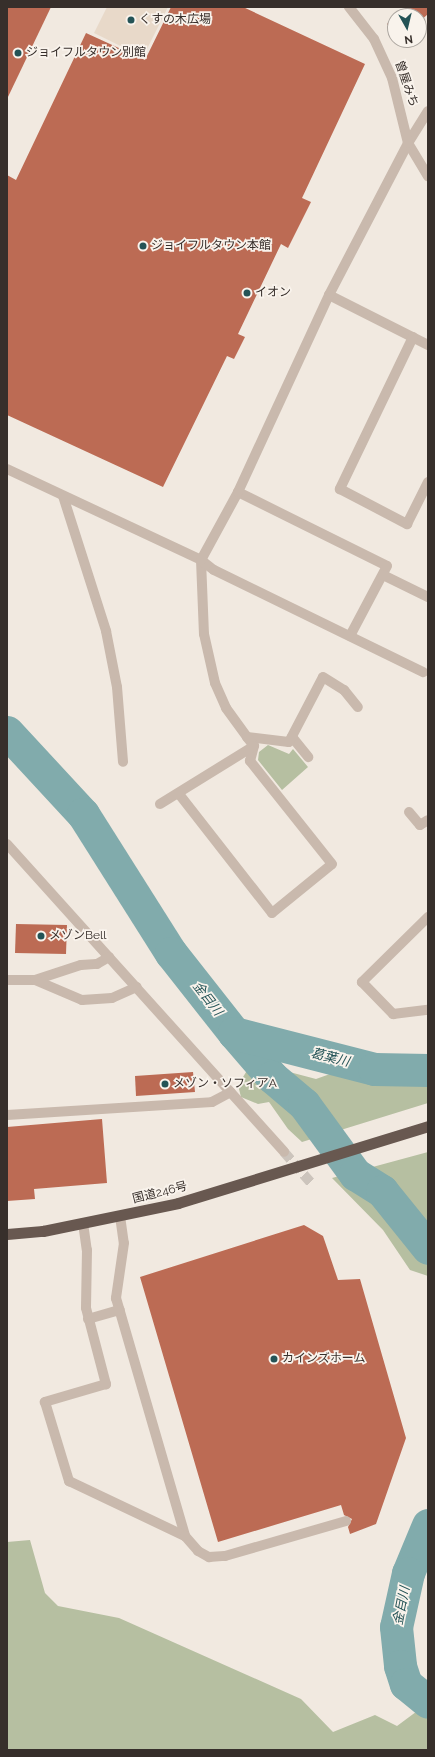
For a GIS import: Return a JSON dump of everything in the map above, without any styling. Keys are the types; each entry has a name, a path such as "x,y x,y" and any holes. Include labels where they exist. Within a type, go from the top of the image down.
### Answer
{"highway":[{"name":"国道246号","path":"7,1234 120,1216 315,1161 428,1126"}],"street":[{"name":"曽屋みち","path":"349,7 374,39 392,78 408,143"},
{"name":"曽屋みち","path":"408,143 428,111"},
{"path":"408,143 428,176"},
{"path":"179,794 272,913 332,864 250,761 250,742 226,708 215,683 204,634 201,560 238,492 329,295 408,143"},
{"path":"329,295 428,345"},
{"path":"413,337 340,489 407,524 428,482"},
{"path":"7,468 63,496 201,560 214,570 423,672"},
{"path":"238,492 387,566 350,636"},
{"path":"63,496 106,631 117,687 123,762"},
{"path":"383,574 428,597"},
{"path":"160,804 179,794 250,742 289,742 323,677 344,690 358,707"},
{"path":"292,737 308,757"},
{"path":"409,812 420,825 428,820"},
{"path":"7,844 12,855 137,987 284,1152"},
{"path":"428,917 362,982 393,1014 428,1010"},
{"path":"7,980 35,980 81,965 97,964 109,957"},
{"path":"35,980 82,1000 112,998 137,987"},
{"path":"7,1115 212,1102 231,1092"},
{"path":"120,1216 124,1242 116,1298 186,1536"},
{"path":"83,1223 88,1319 106,1384 46,1402 69,1481 186,1536 202,1554 220,1557 346,1522"},
{"path":"88,1319 120,1310"}],"green space":[{"path":"268,745 289,754 293,749 308,767 282,790 258,760 259,752"},
{"path":"263,1065 316,1079 330,1074 396,1084 428,1079 428,1103 302,1142 288,1129 269,1102 258,1104 241,1097 238,1085 248,1069"},
{"path":"428,1152 428,1276 410,1270 383,1230 332,1178"},
{"path":"30,1540 45,1593 58,1606 119,1618 301,1699 333,1732 375,1715 397,1726 428,1703 428,1750 7,1750 7,1542"}],"shaded area":[{"name":"くすの木広場","path":"107,7 168,7 143,57 94,33"}],"building":[{"name":"ジョイフルタウン別館","path":"7,7 51,7 7,99"},
{"name":"ジョイフルタウン本館","path":"171,7 243,7 365,64 302,198 311,202 288,248 281,244 238,334 245,337 234,359 227,356 163,487 7,415 7,175 16,180 86,33 145,60"},
{"path":"428,7 428,14 427,15 427,8 406,8"},
{"name":"メゾンBell","path":"16,924 67,925 66,954 15,953"},
{"name":"メゾン・ソフィアA","path":"193,1072 195,1092 136,1096 135,1076"},
{"path":"102,1119 107,1183 34,1189 35,1199 7,1201 7,1127"},
{"name":"カインズホーム","path":"304,1225 323,1236 338,1280 360,1279 406,1438 376,1524 350,1534 348,1527 352,1519 344,1515 341,1505 218,1542 140,1277"}],"waterway":[{"name":"金目川","path":"7,732 83,814 171,953 234,1033 272,1077 304,1104 355,1174 382,1191 428,1248"},
{"name":"葛葉川","path":"234,1033 374,1069 428,1070"},
{"name":"金目川","path":"428,1525 408,1573 396,1627 400,1666 406,1684 428,1702"}],"tunnel":[{"path":"284,1152 311,1183"}],"place":[{"name":"くすの木広場","path":"131,20"},
{"name":"ジョイフルタウン別館","path":"18,53"},
{"name":"ジョイフルタウン本館","path":"143,246"},
{"name":"イオン","path":"247,293"},
{"name":"メゾンBell","path":"41,936"},
{"name":"メゾン・ソフィアA","path":"165,1084"},
{"name":"カインズホーム","path":"274,1359"}]}
